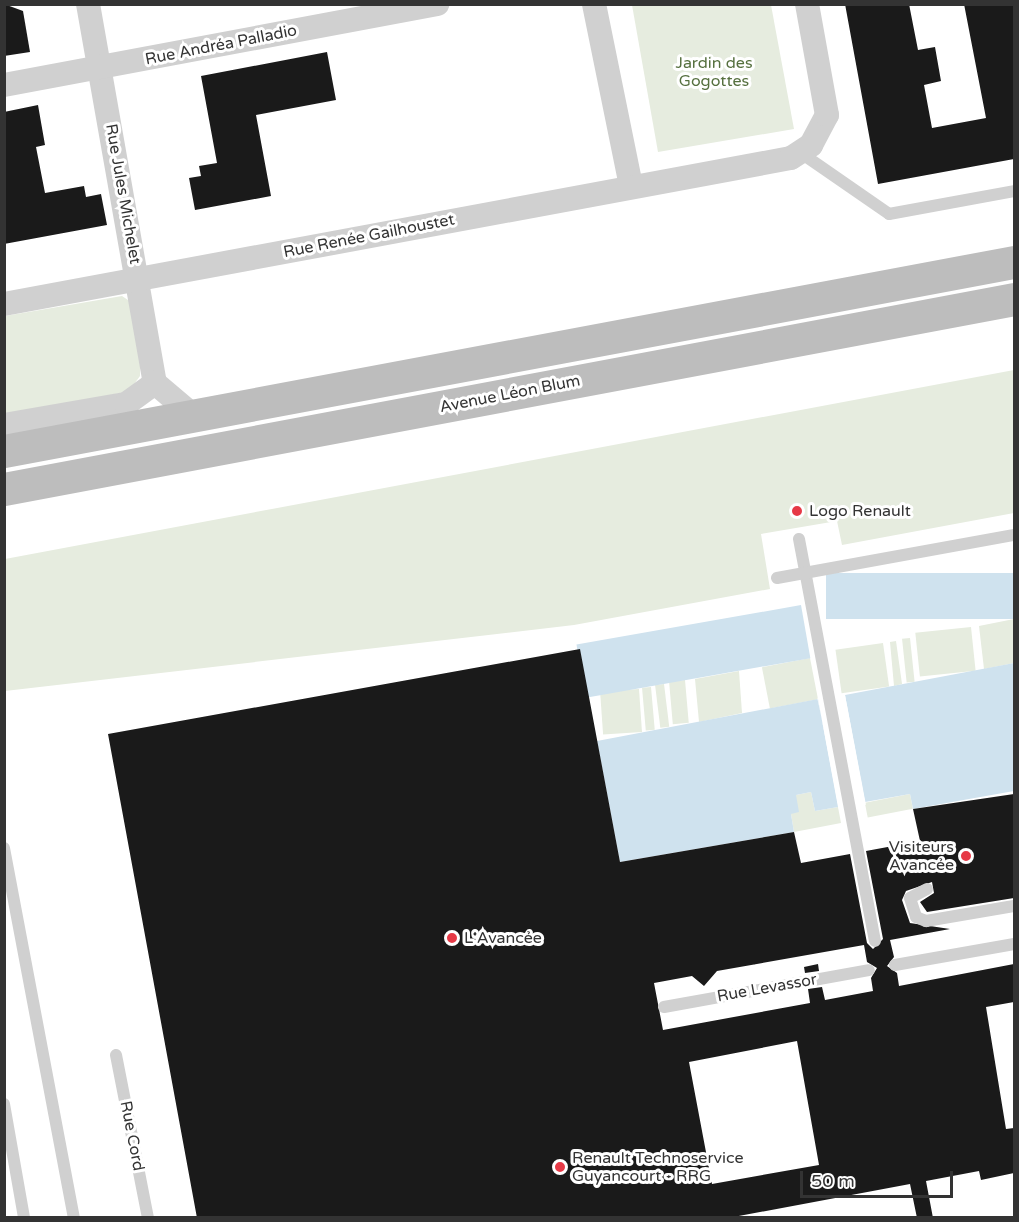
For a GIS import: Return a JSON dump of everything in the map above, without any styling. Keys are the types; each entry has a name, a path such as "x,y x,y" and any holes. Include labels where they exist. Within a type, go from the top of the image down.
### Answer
{"main road":[{"path":"4,451 189,412 1014,262"},
{"name":"Avenue Léon Blum","path":"4,489 1014,299"}],"street":[{"name":"Rue Jules Michelet","path":"88,4 155,383"},
{"name":"Rue Andréa Palladio","path":"4,85 100,69 393,9 437,4"},
{"path":"594,4 630,186"},
{"path":"801,153 819,135 827,115 807,4"},
{"name":"Rue Renée Gailhoustet","path":"4,304 734,168 801,153"},
{"path":"4,425 126,404 155,383 189,412"}],"lane":[{"path":"801,153 889,214 1014,191"},
{"path":"777,578 1014,535"},
{"path":"799,539 875,941"},
{"path":"4,848 74,1218"},
{"path":"927,889 910,898 916,917 926,921 1014,906"},
{"path":"895,965 1014,944"},
{"name":"Rue Levassor","path":"664,1007 869,970"},
{"name":"Rue Cord","path":"116,1055 148,1218"},
{"path":"4,1104 24,1218"}],"green space":[{"name":"Jardin des Gogottes","path":"632,5 771,5 794,129 658,152"},
{"path":"122,296 131,302 140,353 140,376 129,391 5,418 5,316"},
{"path":"1014,370 1014,513 842,545 837,521 761,534 770,589 574,625 5,691 5,559"},
{"path":"1014,619 1014,663 984,669 979,626"},
{"path":"971,627 976,671 920,677 915,633"},
{"path":"910,638 915,682 907,683 902,639"},
{"path":"896,641 902,684 894,686 890,642"},
{"path":"883,643 889,687 842,693 835,650"},
{"path":"810,658 818,699 770,709 762,667"},
{"path":"739,671 742,713 699,722 695,679"},
{"path":"685,680 689,723 673,724 669,681"},
{"path":"664,684 669,727 660,728 655,685"},
{"path":"651,687 655,730 646,731 642,688"},
{"path":"639,689 642,732 603,735 600,692"},
{"path":"811,792 815,811 838,807 841,823 794,832 791,814 796,795"},
{"path":"910,794 913,809 868,818 865,803"}],"water":[{"path":"826,573 1014,573 1014,619 826,619"},
{"path":"801,605 810,658 586,698 576,645"},
{"path":"1014,663 1014,791 913,809 910,794 865,802 845,695"},
{"path":"818,699 838,807 815,811 811,792 796,795 799,812 791,814 794,832 620,862 597,741"}],"pier":[{"path":"844,692 845,695 866,805 862,803"},
{"path":"821,717 841,806 839,810"}],"building":[{"path":"4,4 23,11 30,52 4,56"},
{"path":"845,4 909,4 918,50 935,47 941,81 924,85 932,128 986,118 964,4 1014,4 1014,159 878,184"},
{"path":"327,52 336,100 256,115 271,196 195,210 189,178 201,176 199,166 217,163 201,76"},
{"path":"38,105 45,145 36,147 45,193 84,186 86,197 101,194 107,225 4,244 4,112"},
{"name":"L'Avancée","path":"580,649 620,862 794,832 801,863 850,854 867,943 873,949 883,939 866,851 920,841 913,809 1014,794 1014,898 927,912 920,902 934,893 932,882 906,891 902,900 910,923 950,929 890,940 894,957 887,966 897,973 899,986 1014,964 1014,1002 986,1007 1006,1129 1014,1128 1014,1173 981,1180 979,1171 926,1181 933,1218 917,1218 910,1184 728,1218 197,1218 108,734","holes":["864,945 867,962 877,968 871,978 873,991 825,1000 822,987 808,989 810,1003 663,1030 654,983 692,976 704,986 717,971","797,1041 819,1165 712,1184 689,1062"]},
{"path":"818,964 819,971 805,973 804,967"}],"place":[{"name":"Logo Renault","path":"797,511"},
{"name":"Visiteurs Avancée","path":"966,856"},
{"name":"L'Avancée","path":"452,938"},
{"name":"Renault Technoservice Guyancourt - RRG","path":"560,1167"}]}
